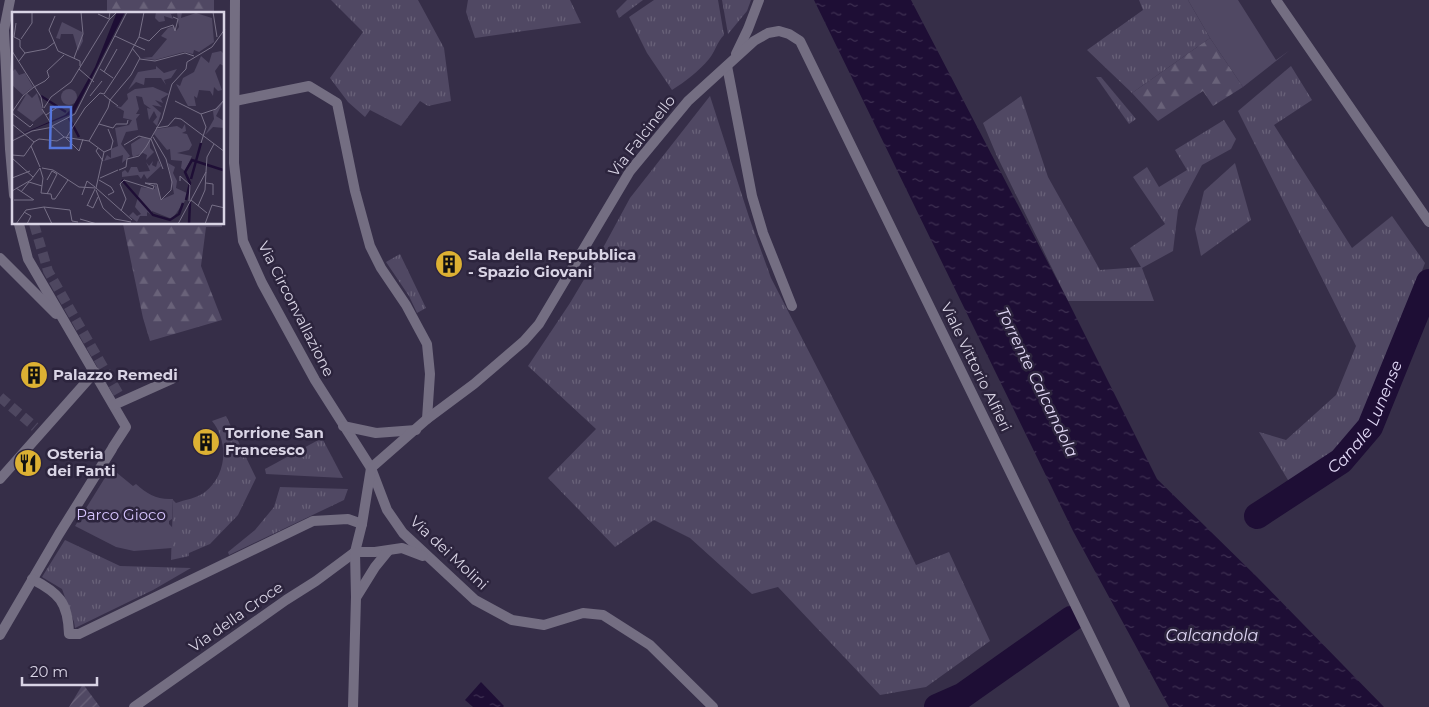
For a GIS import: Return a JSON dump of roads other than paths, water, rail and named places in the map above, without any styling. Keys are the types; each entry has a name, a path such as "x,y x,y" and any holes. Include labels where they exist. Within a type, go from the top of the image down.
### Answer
{"street":[{"path":"10,0 2,29 12,172"},
{"name":"Via Circonvallazione","path":"235,0 234,163 243,241 262,283 314,380 371,468"},
{"path":"759,0 748,29 730,63 752,196 763,234 792,306"},
{"path":"1276,0 1427,219"},
{"name":"Via Falcinello","path":"371,468 427,419 474,384 524,341 540,324 630,171 688,101 754,41 768,33 779,31 800,40"},
{"name":"Viale Vittorio Alfieri","path":"800,40 1125,707"},
{"path":"235,100 309,86 337,103 355,191 370,246 381,268 406,304 427,344 430,374 427,419"},
{"path":"0,635 110,450 126,427 28,259 19,225"},
{"path":"0,258 67,324"},
{"path":"0,479 38,429 95,372"},
{"path":"114,405 172,379"},
{"path":"343,426 376,432 416,430"},
{"path":"110,450 112,460"},
{"path":"353,707 356,597 355,552 362,524 371,468"},
{"name":"Via dei Molini","path":"371,468 387,510 403,533 476,600 512,620 544,625 583,613 603,615 650,645 713,707"},
{"path":"32,579 52,589 62,600 69,623 69,634 79,634 313,521 348,519 362,524"},
{"path":"355,552 388,551 402,548 427,557"},
{"path":"356,597 375,567 388,551"},
{"name":"Via della Croce","path":"134,707 355,552"}],"water":[{"name":"Calcandola","path":"814,0 911,0 1068,301 1157,479 1257,577 1384,707 1169,707 1073,531"},
{"path":"481,682 503,707 473,707 465,700"}],"waterway":[{"name":"Canale Lunense","path":"1257,516 1341,461 1370,427 1429,282"},
{"path":"937,707 962,696 1071,619"}],"tunnel":[{"path":"34,225 48,271 122,400"},
{"path":"0,397 35,427"}],"place":[{"name":"Sala della Repubblica - Spazio Giovani","path":"449,264"},
{"name":"Palazzo Remedi","path":"34,375"},
{"name":"Torrione San Francesco","path":"206,442"},
{"name":"Osteria dei Fanti","path":"28,463"}],"water label":[{"name":"Torrente Calcandola","path":"1038,382"}],"park label":[{"name":"Parco Gioco","path":"121,515"}]}
